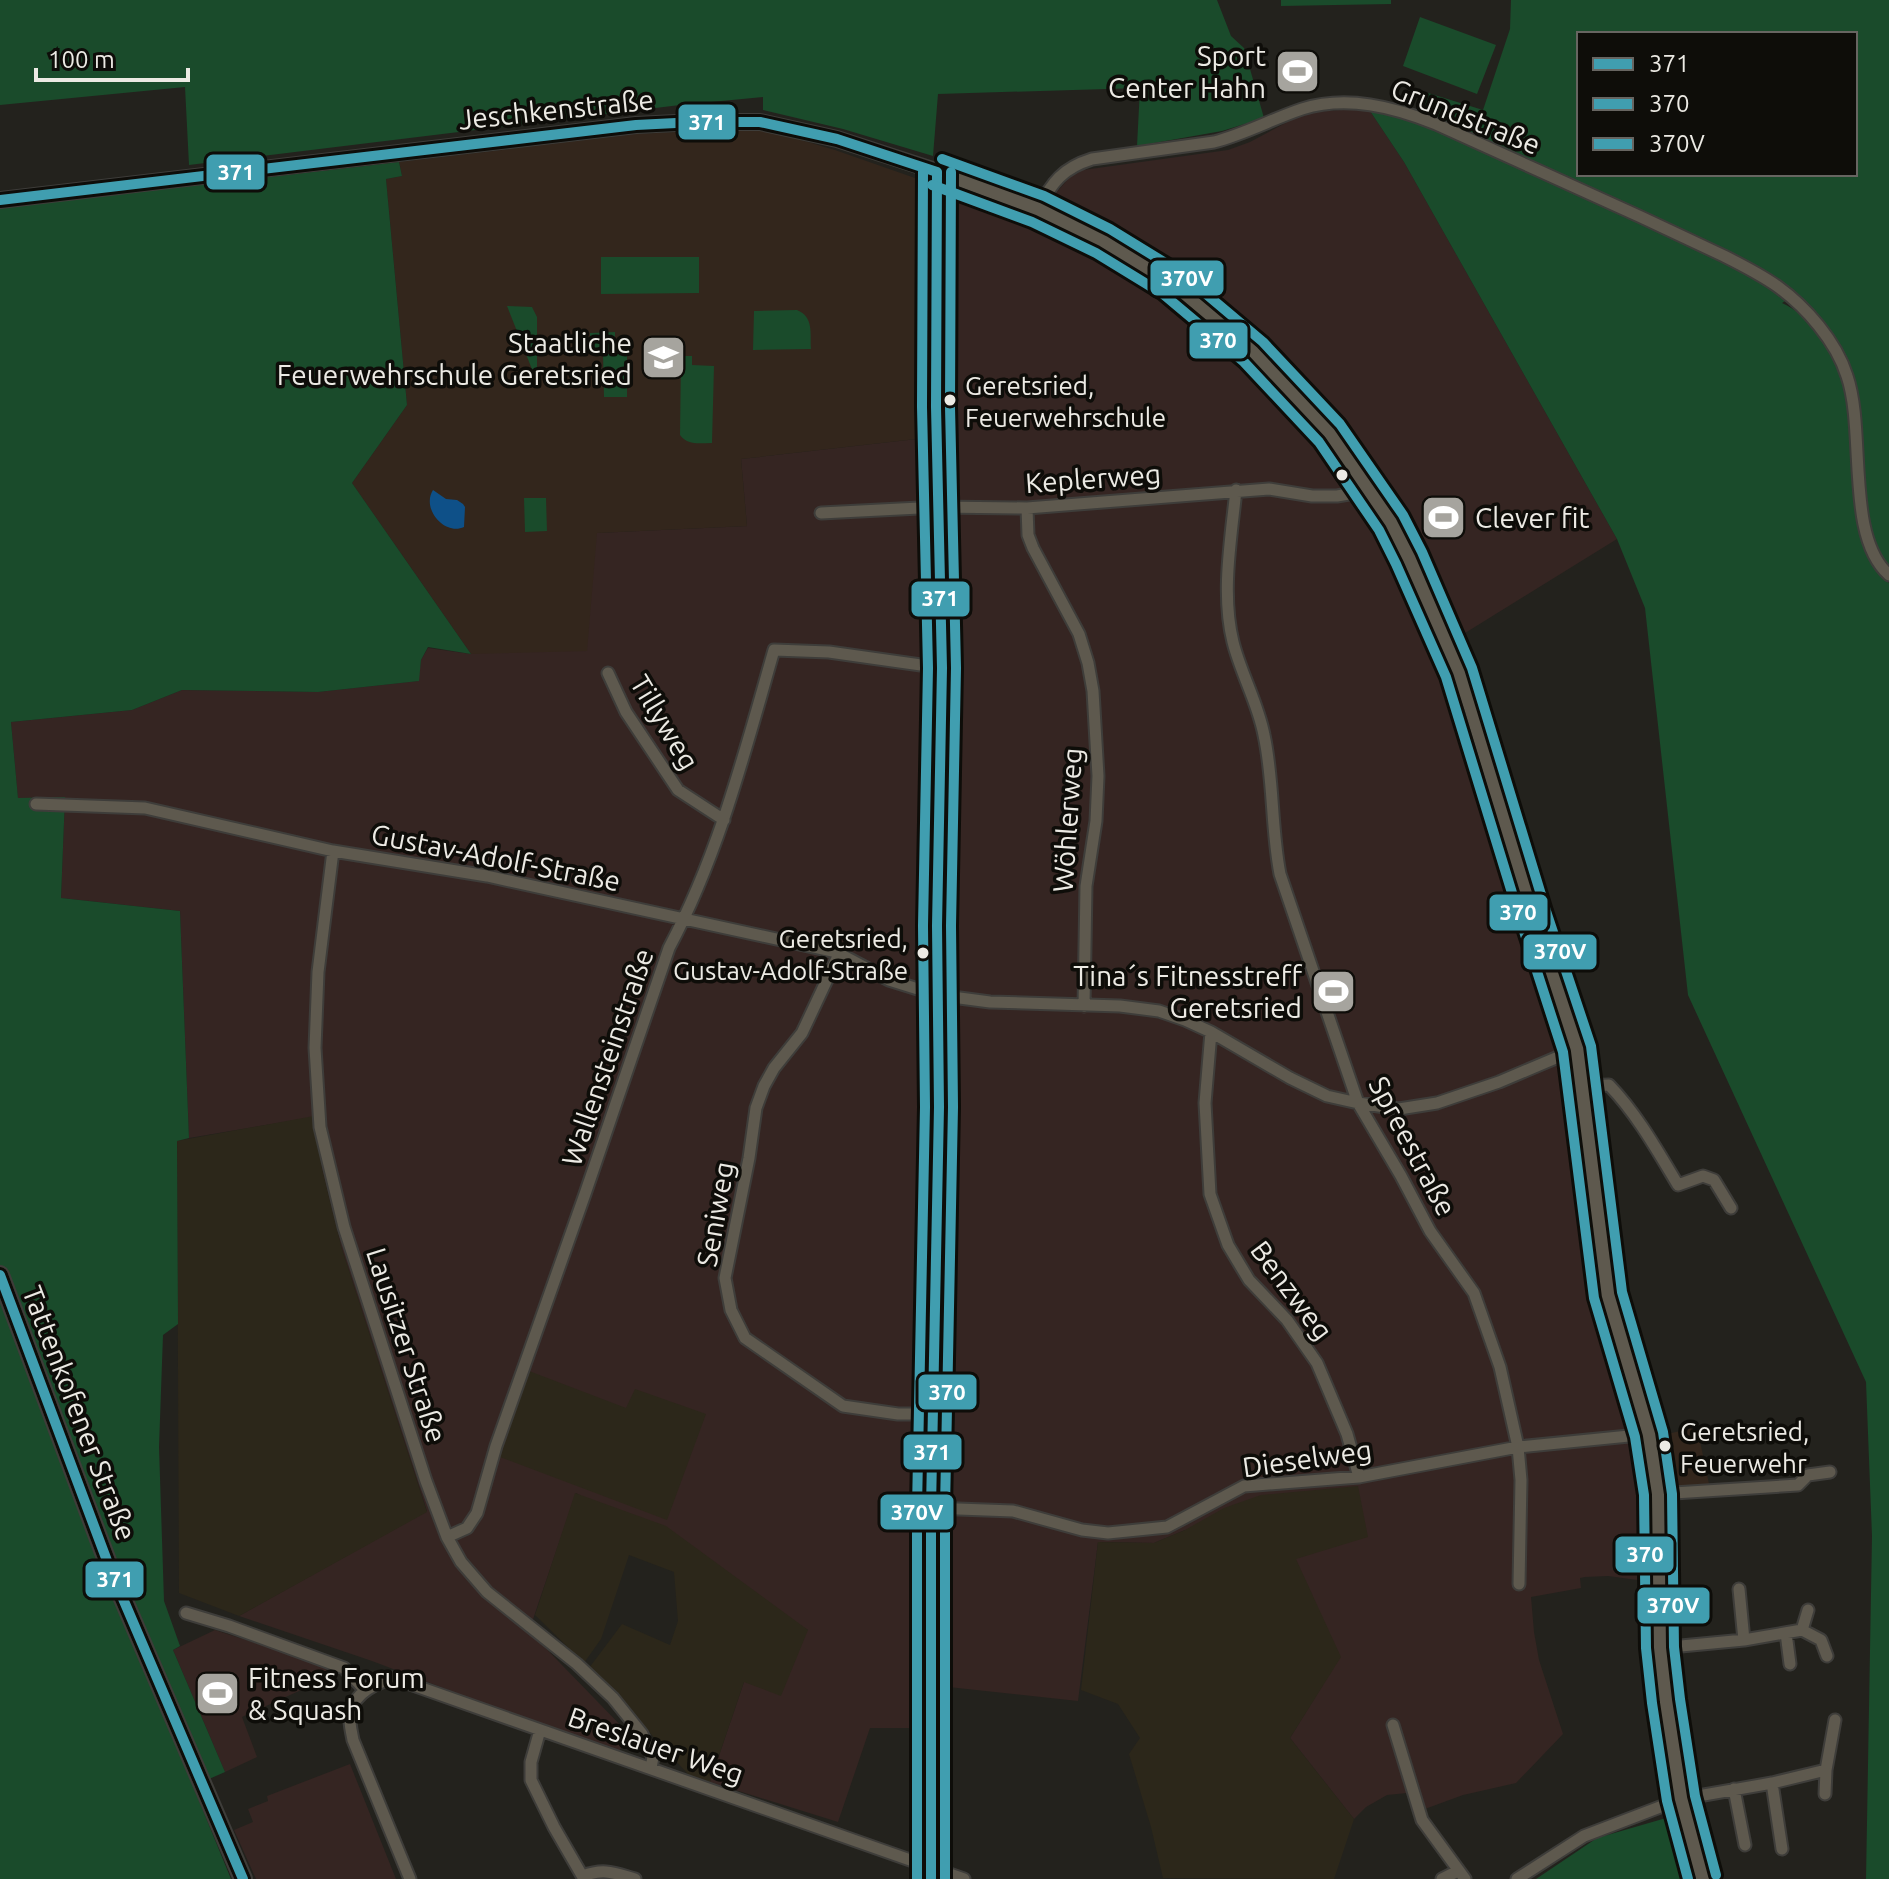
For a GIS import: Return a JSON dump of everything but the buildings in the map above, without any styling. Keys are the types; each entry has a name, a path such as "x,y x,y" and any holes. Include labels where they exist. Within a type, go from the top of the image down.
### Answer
{"main road":[{"name":"Tattenkofener Straße","path":"0,1275 109,1566 243,1879"}],"street":[{"name":"Grundstraße","path":"1038,209 1048,189 1064,172 1092,159 1233,138 1302,109 1339,103 1366,103 1413,115 1673,231 1759,273 1797,302 1818,327 1846,373 1855,416 1864,524 1872,550 1889,575"},
{"name":"Jeschkenstraße","path":"0,200 636,125 760,122 837,139 1038,209 1103,241 1171,283 1253,352 1330,433 1391,523 1409,558 1459,672 1577,1049 1608,1295 1649,1434 1658,1494 1660,1648 1681,1799 1703,1879"},
{"path":"932,1873 931,1508 939,1107 937,926 942,668 936,407 937,172"},
{"name":"Keplerweg","path":"821,513 939,507 1027,508 1236,490 1269,489 1312,496 1337,496 1355,493 1366,486"},
{"name":"Spreestraße","path":"1236,490 1227,576 1233,643 1264,735 1273,835 1280,874 1358,1103 1430,1231 1474,1293 1500,1367 1518,1447 1521,1480 1519,1584"},
{"name":"Wöhlerweg","path":"1027,508 1028,535 1079,634 1093,691 1098,776 1096,821 1086,886 1084,1006"},
{"name":"Wallensteinstraße","path":"447,1537 467,1528 477,1513 496,1446 669,948 685,918 724,820 774,650 829,652 942,668"},
{"name":"Tillyweg","path":"608,673 626,712 678,790 724,820"},
{"name":"Gustav-Adolf-Straße","path":"36,804 145,808 333,851 487,876 839,954 889,980 937,995 990,1002 1141,1007 1159,1011 1211,1032 1327,1096 1358,1103 1399,1109 1437,1103 1499,1082 1577,1049"},
{"name":"Lausitzer Straße","path":"333,851 318,972 315,1048 320,1127 344,1227 421,1466 447,1537 461,1562 487,1592 567,1656 613,1698 642,1734 653,1757 651,1768"},
{"name":"Seniweg","path":"839,954 802,1033 774,1068 756,1108 725,1278 731,1310 745,1338 843,1406 898,1414 934,1414"},
{"name":"Benzweg","path":"1211,1032 1205,1103 1210,1194 1228,1245 1249,1280 1287,1320 1317,1363 1347,1434 1359,1477"},
{"path":"1582,1086 1609,1085 1637,1120 1678,1185 1703,1176 1714,1180 1731,1208"},
{"name":"Dieselweg","path":"931,1508 1013,1511 1082,1530 1108,1533 1167,1527 1244,1486 1359,1477 1518,1447 1649,1434"},
{"path":"1658,1494 1798,1485 1808,1475 1830,1472"},
{"path":"1739,1589 1744,1640"},
{"path":"1802,1630 1808,1610"},
{"path":"186,1613 344,1668 365,1690 349,1717 353,1740 410,1879"},
{"path":"1660,1648 1744,1640 1802,1630 1821,1640 1827,1656"},
{"path":"1786,1633 1790,1664"},
{"name":"Breslauer Weg","path":"365,1690 393,1678 651,1768 932,1873 964,1879"},
{"path":"1825,1794 1835,1720"},
{"path":"1393,1725 1422,1820 1461,1875 1442,1879"},
{"path":"540,1730 531,1762 531,1780 583,1878 596,1871 609,1871 635,1879"},
{"path":"1517,1879 1584,1836 1681,1799 1826,1770"},
{"path":"1772,1783 1782,1849"},
{"path":"1734,1789 1745,1845"}],"shaded area":[{"path":"1368,108 1404,162 1617,539 1457,638 1413,540 1353,448 1268,353 1205,296 1187,311 1284,399 1362,500 1400,565 1445,671 1516,897 1574,1054 1591,1228 1620,1368 1639,1426 1648,1484 1652,1582 1608,1576 1585,1577 1580,1578 1581,1588 1531,1597 1539,1660 1563,1734 1516,1783 1463,1795 1414,1813 1407,1793 1387,1795 1366,1807 1354,1819 1290,1738 1340,1657 1295,1559 1185,1530 1154,1543 1098,1542 1078,1701 939,1686 923,1681 924,1728 870,1728 838,1822 710,1782 744,1682 808,1630 576,1493 529,1631 628,1733 618,1754 372,1661 239,1616 427,1511 341,1246 322,1169 314,1117 189,1138 180,911 61,898 65,797 18,799 11,722 132,710 182,690 318,692 418,681 421,660 428,648 471,654 596,533 747,526 741,459 947,434 950,205 956,193 1040,226 1055,194 1069,178 1083,170 1228,150 1314,112"},
{"name":"Staatliche Feuerwehrschule Geretsried","path":"760,128 915,178 924,186 922,310 925,438 741,459 747,526 597,533 587,651 471,654 352,483 407,405 386,179 402,176 399,162 636,134"},
{"path":"314,1116 322,1169 341,1246 427,1512 239,1616 179,1593 177,1141"},
{"path":"529,1371 626,1408 635,1389 706,1414 667,1520 500,1457"},
{"path":"1697,1427 1709,1484 1668,1489 1659,1436"},
{"path":"1358,1486 1368,1537 1296,1559 1341,1657 1290,1738 1354,1819 1334,1879 1163,1878 1129,1754 1140,1738 1118,1704 1081,1690 1098,1542 1154,1543 1224,1508 1261,1495"},
{"path":"575,1493 666,1526 808,1630 781,1696 744,1682 710,1782 688,1774 622,1699 589,1668 622,1624 670,1645 678,1621 674,1572 629,1555 601,1639 584,1663 535,1615"},
{"path":"215,1630 311,1661 333,1673 332,1682 312,1685 242,1717 257,1757 225,1772 173,1650"},
{"path":"350,1764 396,1879 256,1879 234,1830 253,1822 248,1809 268,1801 267,1796"}],"green space":[{"path":"0,0 1217,0 1231,36 1244,48 1264,118 1222,131 1137,146 1140,88 938,94 933,156 843,129 763,110 763,97 189,165 185,87 0,105"},
{"path":"1281,0 1391,0 1391,4 1281,6"},
{"path":"1511,0 1889,0 1889,570 1875,548 1865,501 1862,433 1854,384 1793,296 1782,303 1796,311 1812,327 1840,374 1852,422 1860,531 1872,562 1889,583 1889,1879 1866,1879 1872,1536 1866,1382 1688,995 1645,608 1617,539 1404,162 1368,108 1418,122 1428,93 1483,110 1510,29"},
{"path":"1420,17 1496,45 1477,94 1403,66"},
{"path":"399,162 402,176 386,179 407,405 352,483 471,654 428,647 421,660 419,681 318,692 182,690 132,710 11,722 18,798 65,797 61,898 180,911 189,1138 177,1141 178,1324 163,1335 159,1447 164,1601 180,1646 173,1650 225,1772 193,1786 231,1879 0,1879 0,208"},
{"path":"601,257 699,257 699,293 601,294"},
{"path":"507,306 532,307 537,317 537,382"},
{"path":"797,310 809,321 811,349 753,350 754,311"},
{"path":"615,332 615,350 590,350 590,333"},
{"path":"603,354 627,354 627,397 604,397"},
{"path":"681,356 692,356 692,365 714,366 712,443 690,442 680,435"},
{"path":"524,498 546,498 547,531 525,532"},
{"path":"1673,1816 1692,1879 1536,1879 1597,1838"}],"water":[{"path":"433,490 446,499 463,504 464,527 449,528 437,519 430,505"}],"transit line":[{"name":"371","path":"0,200 636,125 696,122 760,122 837,139 937,172"},
{"name":"370V","path":"942,159 1044,196 1110,229 1180,272 1263,342 1340,424 1403,515 1422,552 1472,668 1591,1046 1622,1292 1663,1432 1672,1494 1674,1647 1680,1699 1695,1796 1716,1875"},
{"name":"370V","path":"917,1879 917,1508 925,1107 923,926 928,668 922,407 923,172"},
{"name":"371","path":"931,1879 931,1508 939,1107 937,926 942,668 936,407 937,172"},
{"name":"370","path":"945,1879 945,1508 953,1107 951,926 956,668 950,407 951,172"},
{"name":"370","path":"932,185 1032,222 1096,253 1163,294 1244,362 1319,442 1379,530 1396,564 1446,677 1563,1052 1594,1298 1635,1437 1644,1495 1646,1648 1652,1703 1667,1801 1688,1879"},
{"name":"371","path":"0,1275 109,1566 243,1879"}],"place":[{"name":"Sport Center Hahn","path":"1297,71"},
{"name":"Staatliche Feuerwehrschule Geretsried","path":"663,358"},
{"name":"Geretsried, Feuerwehrschule","path":"950,400"},
{"name":"Clever fit","path":"1444,517"},
{"name":"Geretsried, Gustav-Adolf-Straße","path":"923,953"},
{"name":"Tina´s Fitnesstreff Geretsried","path":"1333,991"},
{"name":"Geretsried, Feuerwehr","path":"1665,1446"},
{"name":"Fitness Forum & Squash","path":"217,1693"}]}
